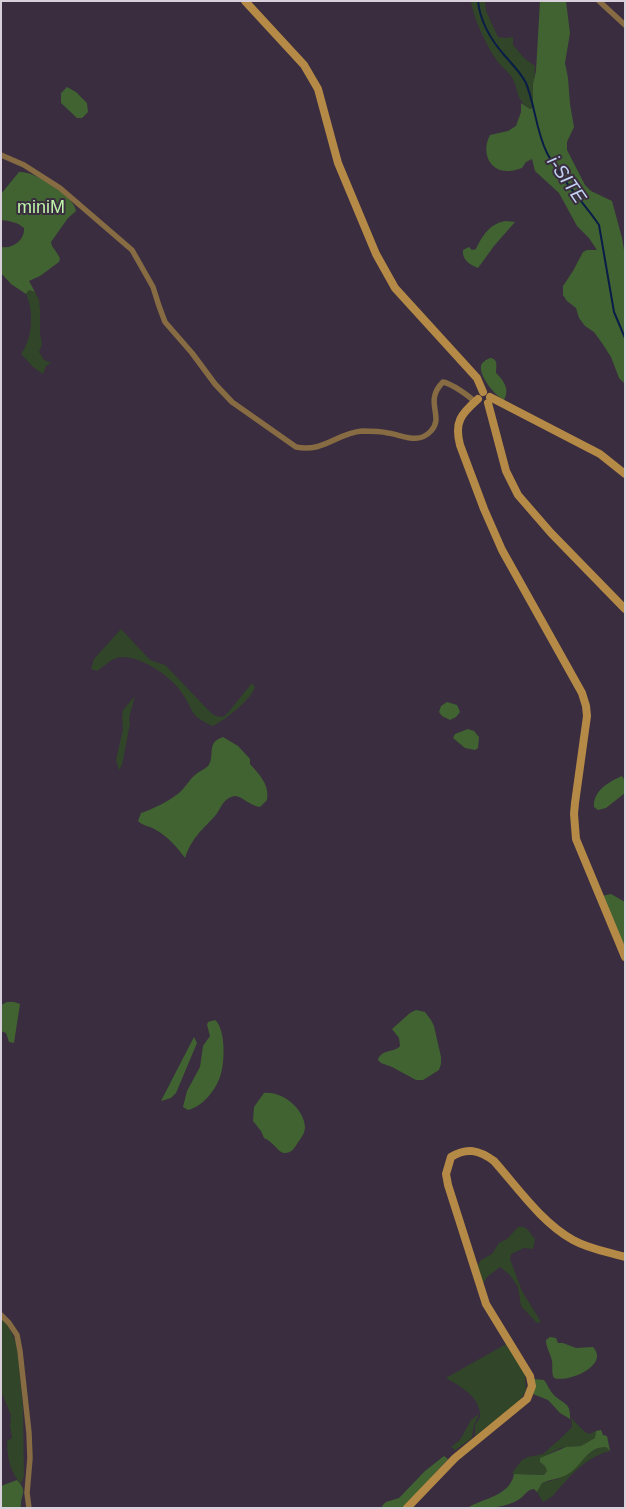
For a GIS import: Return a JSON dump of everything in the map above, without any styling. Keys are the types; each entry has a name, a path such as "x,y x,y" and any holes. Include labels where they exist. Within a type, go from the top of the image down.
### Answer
{"street":[{"path":"245,1 304,65 318,89 338,163 376,254 395,288 477,378 483,392 489,394 506,472 518,495 551,533 625,609"},
{"path":"599,1 625,25"},
{"path":"1,155 24,164 60,188 132,250 153,287 158,306 166,322 215,384 232,402 296,447 306,450 317,448 360,431 388,433 411,439 420,439 432,431 435,424 436,414 433,396 436,388 442,382 451,384 482,404 489,400"},
{"path":"483,392 478,396 477,401 462,415 457,424 458,440 502,550 582,693 586,706 585,736 574,809 576,839 625,957"},
{"path":"489,400 600,454 625,474"},
{"path":"407,1508 454,1458 527,1399 532,1386 530,1376 486,1304 448,1184 446,1174 451,1157 467,1150 475,1150 484,1154 494,1161 546,1220 564,1234 583,1245 625,1257"},
{"path":"1,1315 17,1335 20,1351 29,1433 30,1458 27,1493 29,1508"}],"green space":[{"path":"471,1 485,1 486,11 498,37 513,37 513,45 525,59 535,66 533,108 530,109 519,97 511,76 498,62 490,49 478,24"},
{"path":"540,1 566,1 570,33 565,63 574,127 567,142 567,150 585,185 591,191 612,201 622,238 625,256 625,384 619,378 611,357 602,343 594,332 585,326 579,318 576,308 563,295 563,286 583,252 597,250 589,238 577,226 559,193 535,171 532,159 526,162 522,168 511,171 502,170 492,165 487,154 487,141 490,135 508,131 516,126 521,112 521,103 530,109 533,108 533,84 536,71"},
{"path":"67,87 76,92 87,103 88,112 82,118 77,118 61,103 61,93"},
{"name":"miniM","path":"19,172 34,175 52,185 69,198 76,211 68,218 51,242 60,259 59,262 40,276 29,281 35,292 29,290 26,294 11,284 1,273 1,247 14,245 20,240 24,232 24,228 19,224 1,220 1,194"},
{"path":"506,221 515,222 478,268 467,261 463,250 469,247 472,250 476,249 491,227"},
{"path":"29,290 35,292 39,300 42,344 39,352 44,360 51,363 46,366 43,374 33,367 21,354 28,340 31,324 29,301 26,294"},
{"path":"490,358 495,360 496,373 505,385 506,396 504,400 493,391 481,370 484,361"},
{"path":"121,629 150,660 165,665 216,716 222,717 226,715 252,683 255,687 243,704 213,726 193,713 182,693 170,680 143,662 124,657 116,658 97,671 91,669 94,659"},
{"path":"135,696 129,718 130,724 122,765 119,770 116,760 123,729 123,710"},
{"path":"447,702 457,705 460,712 450,720 439,712 441,706"},
{"path":"468,729 474,731 479,737 478,748 475,750 465,748 453,738 455,734"},
{"path":"223,737 238,746 250,759 250,764 260,776 267,789 267,800 260,807 238,796 227,799 194,840 185,858 176,846 164,836 138,821 141,813 174,797 198,772 205,769 210,762 212,746"},
{"path":"622,776 625,781 625,793 606,808 598,810 594,807 596,796 602,788"},
{"path":"611,894 625,902 625,949 602,896"},
{"path":"7,1002 20,1004 14,1043 9,1042 6,1033 1,1031 1,1005"},
{"path":"416,1010 425,1012 431,1020 441,1057 439,1070 423,1080 416,1080 378,1060 382,1054 400,1046 399,1038 392,1029"},
{"path":"215,1020 219,1024 223,1039 222,1071 215,1088 207,1098 198,1106 188,1110 183,1107 187,1091 200,1067 203,1046 210,1036 208,1022"},
{"path":"194,1037 197,1043 176,1093 171,1098 161,1101"},
{"path":"264,1093 278,1095 291,1102 304,1120 305,1130 295,1148 289,1152 281,1152 264,1138 253,1121 254,1107"},
{"path":"518,1227 526,1228 535,1239 533,1249 524,1248 511,1254 510,1259 522,1291 541,1322 537,1323 521,1306 518,1287 510,1275 500,1267 487,1277 483,1284 477,1266 481,1260 492,1254 499,1243 507,1239"},
{"path":"1,1318 8,1326 17,1344 23,1409 24,1476 21,1484 12,1470 8,1452 7,1441 12,1438 11,1415 1,1391"},
{"path":"550,1337 556,1338 558,1343 576,1348 593,1347 597,1354 596,1360 586,1371 577,1375 569,1378 554,1378 551,1358 546,1343 546,1340"},
{"path":"506,1344 525,1375 526,1391 518,1403 475,1436 475,1425 480,1417 474,1398 446,1378"},
{"path":"534,1379 544,1380 550,1391 568,1406 570,1419 560,1413 548,1400 533,1394"},
{"path":"479,1414 474,1425 472,1438 454,1451 451,1447 460,1440 471,1420"},
{"path":"570,1417 585,1432 590,1434 596,1431 595,1438 581,1446 560,1448 545,1456 547,1471 544,1475 512,1473 522,1460 543,1454 561,1438 572,1427"},
{"path":"601,1430 603,1435 607,1436 610,1451 606,1447 594,1450 568,1474 542,1483 537,1492 534,1489 531,1490 512,1503 493,1507 467,1508 502,1492 512,1481 514,1474 544,1475 547,1471 540,1462 540,1458 566,1447 581,1446 595,1438 596,1431"},
{"path":"601,1447 606,1447 610,1451 585,1463 552,1496 543,1502 537,1492 542,1483 558,1479 587,1453"},
{"path":"444,1456 448,1459 403,1508 383,1508 382,1506 386,1502 399,1498 425,1471"},
{"path":"17,1480 23,1488 21,1508 1,1508 1,1486"}],"waterway":[{"name":"i-SITE","path":"478,1 481,16 491,37 526,83 540,136 547,153 599,225 614,312 625,338"}]}
